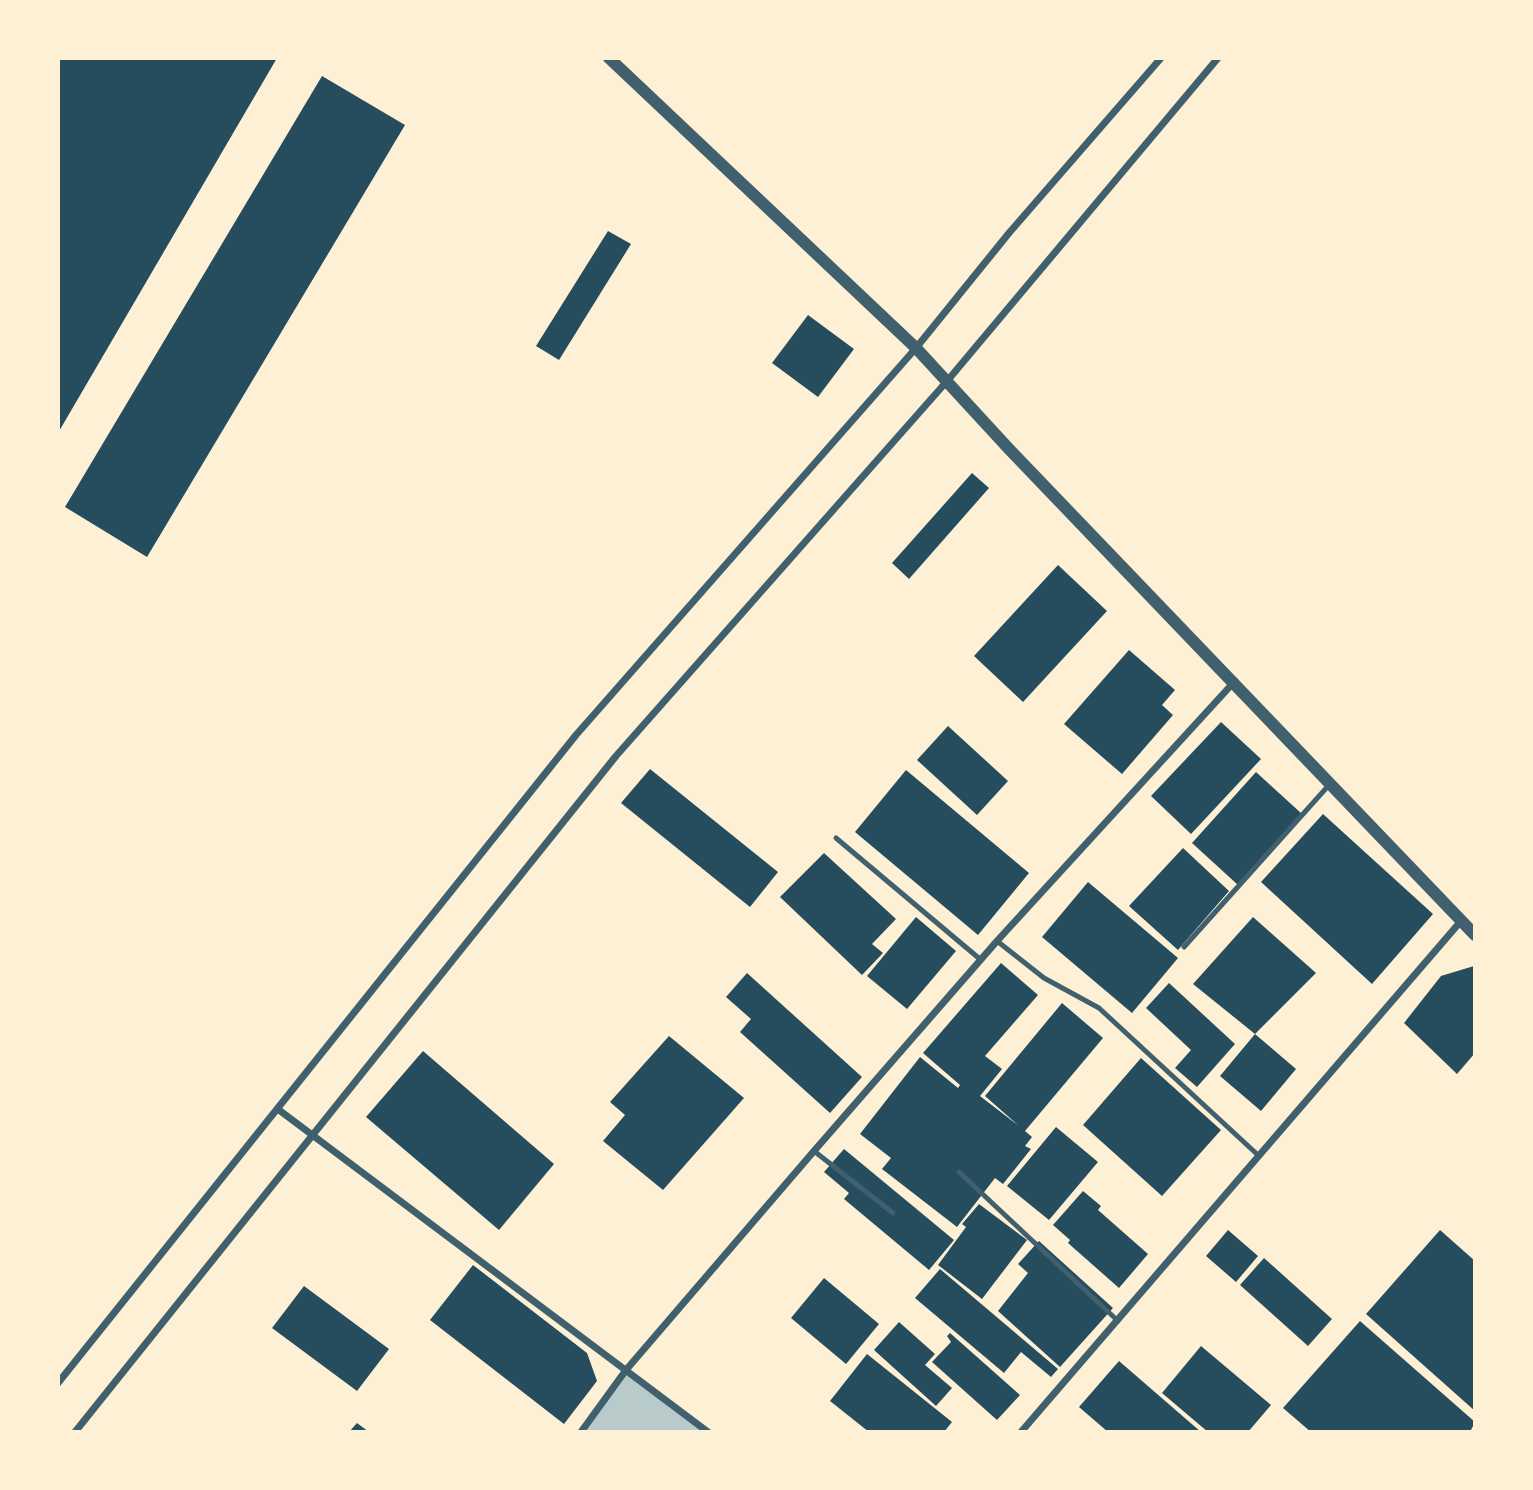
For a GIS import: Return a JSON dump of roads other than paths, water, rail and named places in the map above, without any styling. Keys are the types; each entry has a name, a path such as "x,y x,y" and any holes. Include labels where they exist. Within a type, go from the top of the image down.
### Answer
{"street":[{"path":"609,58 948,380 1009,449 1235,681 1475,935"},
{"path":"58,1383 576,736 916,348 1009,233 1161,58"},
{"path":"75,1432 616,756 948,380 1218,58"},
{"path":"581,1432 626,1370 814,1151 997,941 1235,681"},
{"path":"1021,1432 1461,921"},
{"path":"279,1110 708,1432"}],"lane":[{"path":"1184,947 1331,783"},
{"path":"836,838 981,960"},
{"path":"997,941 1044,978 1099,1007 1259,1156"},
{"path":"814,1151 893,1213"},
{"path":"959,1172 1118,1321"}]}
